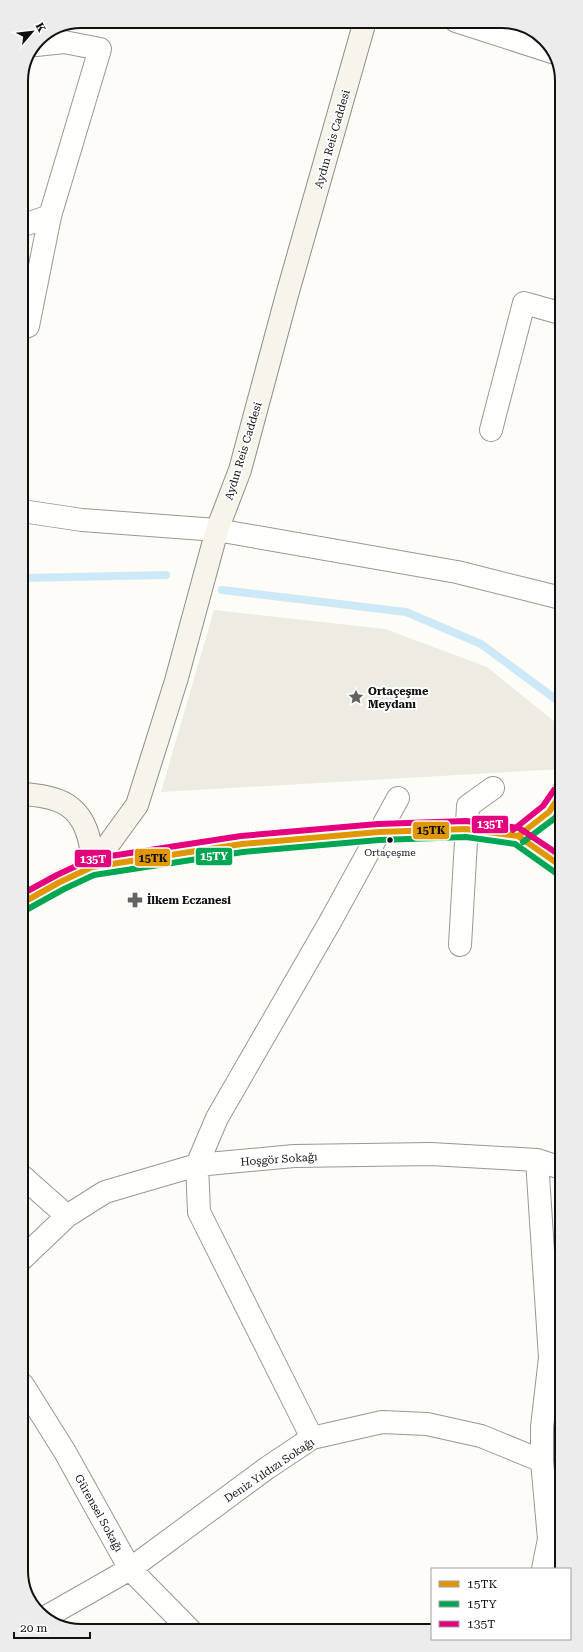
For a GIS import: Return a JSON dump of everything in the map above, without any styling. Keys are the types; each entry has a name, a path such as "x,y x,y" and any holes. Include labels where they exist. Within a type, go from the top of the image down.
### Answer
{"main road":[{"path":"28,901 60,882 92,867 242,844 379,832 466,829 518,836 555,862"}],"street":[{"name":"Aydın Reis Caddesi","path":"92,867 137,805 176,681 217,530 240,470 287,295 364,28"},
{"path":"478,28 544,50"},
{"path":"28,326 50,216 100,49 64,42 52,43"},
{"path":"28,224 50,216"},
{"path":"492,430 524,303 555,312"},
{"path":"28,512 82,520 217,530 457,572 555,596"},
{"path":"460,945 468,806 493,788"},
{"path":"28,794 51,796 66,804 79,815 87,830 94,861 92,867"},
{"path":"312,1438 199,1212 197,1165 217,1118 330,922 398,798"},
{"path":"518,836 549,812 555,803"},
{"name":"Hoşgör Sokağı","path":"28,1253 67,1216 104,1192 197,1165 294,1156 416,1154 537,1160 555,1166"},
{"path":"537,1160 550,1358 542,1427 542,1461 549,1539 543,1568"},
{"path":"28,1181 67,1216"},
{"name":"Gürensel Sokağı","path":"28,1393 65,1452 130,1569 184,1624"},
{"name":"Deniz Yıldızı Sokağı","path":"51,1614 130,1569 267,1468 312,1438 382,1422 427,1424 481,1436 542,1461"}],"shaded area":[{"name":"Ortaçeşme Meydanı","path":"214,610 385,629 487,667 555,722 555,769 161,792"}],"waterway":[{"path":"28,578 166,575"},
{"path":"222,590 406,612 481,644 555,699"}],"transit line":[{"name":"135T","path":"513,830 543,806 554,790"},
{"name":"15TK","path":"518,836 549,812 555,803"},
{"name":"15TY","path":"523,842 555,818"},
{"name":"135T","path":"28,891 91,859 241,836 378,824 466,821 519,828 555,852"},
{"name":"15TK","path":"28,900 92,867 242,844 379,832 466,829 518,836 555,862"},
{"name":"15TY","path":"28,909 64,889 94,875 243,852 379,840 466,837 515,844 555,872"}],"place":[{"name":"Ortaçeşme Meydanı","path":"356,697"},
{"name":"Ortaçeşme","path":"390,840"},
{"name":"İlkem Eczanesi","path":"135,900"}]}
